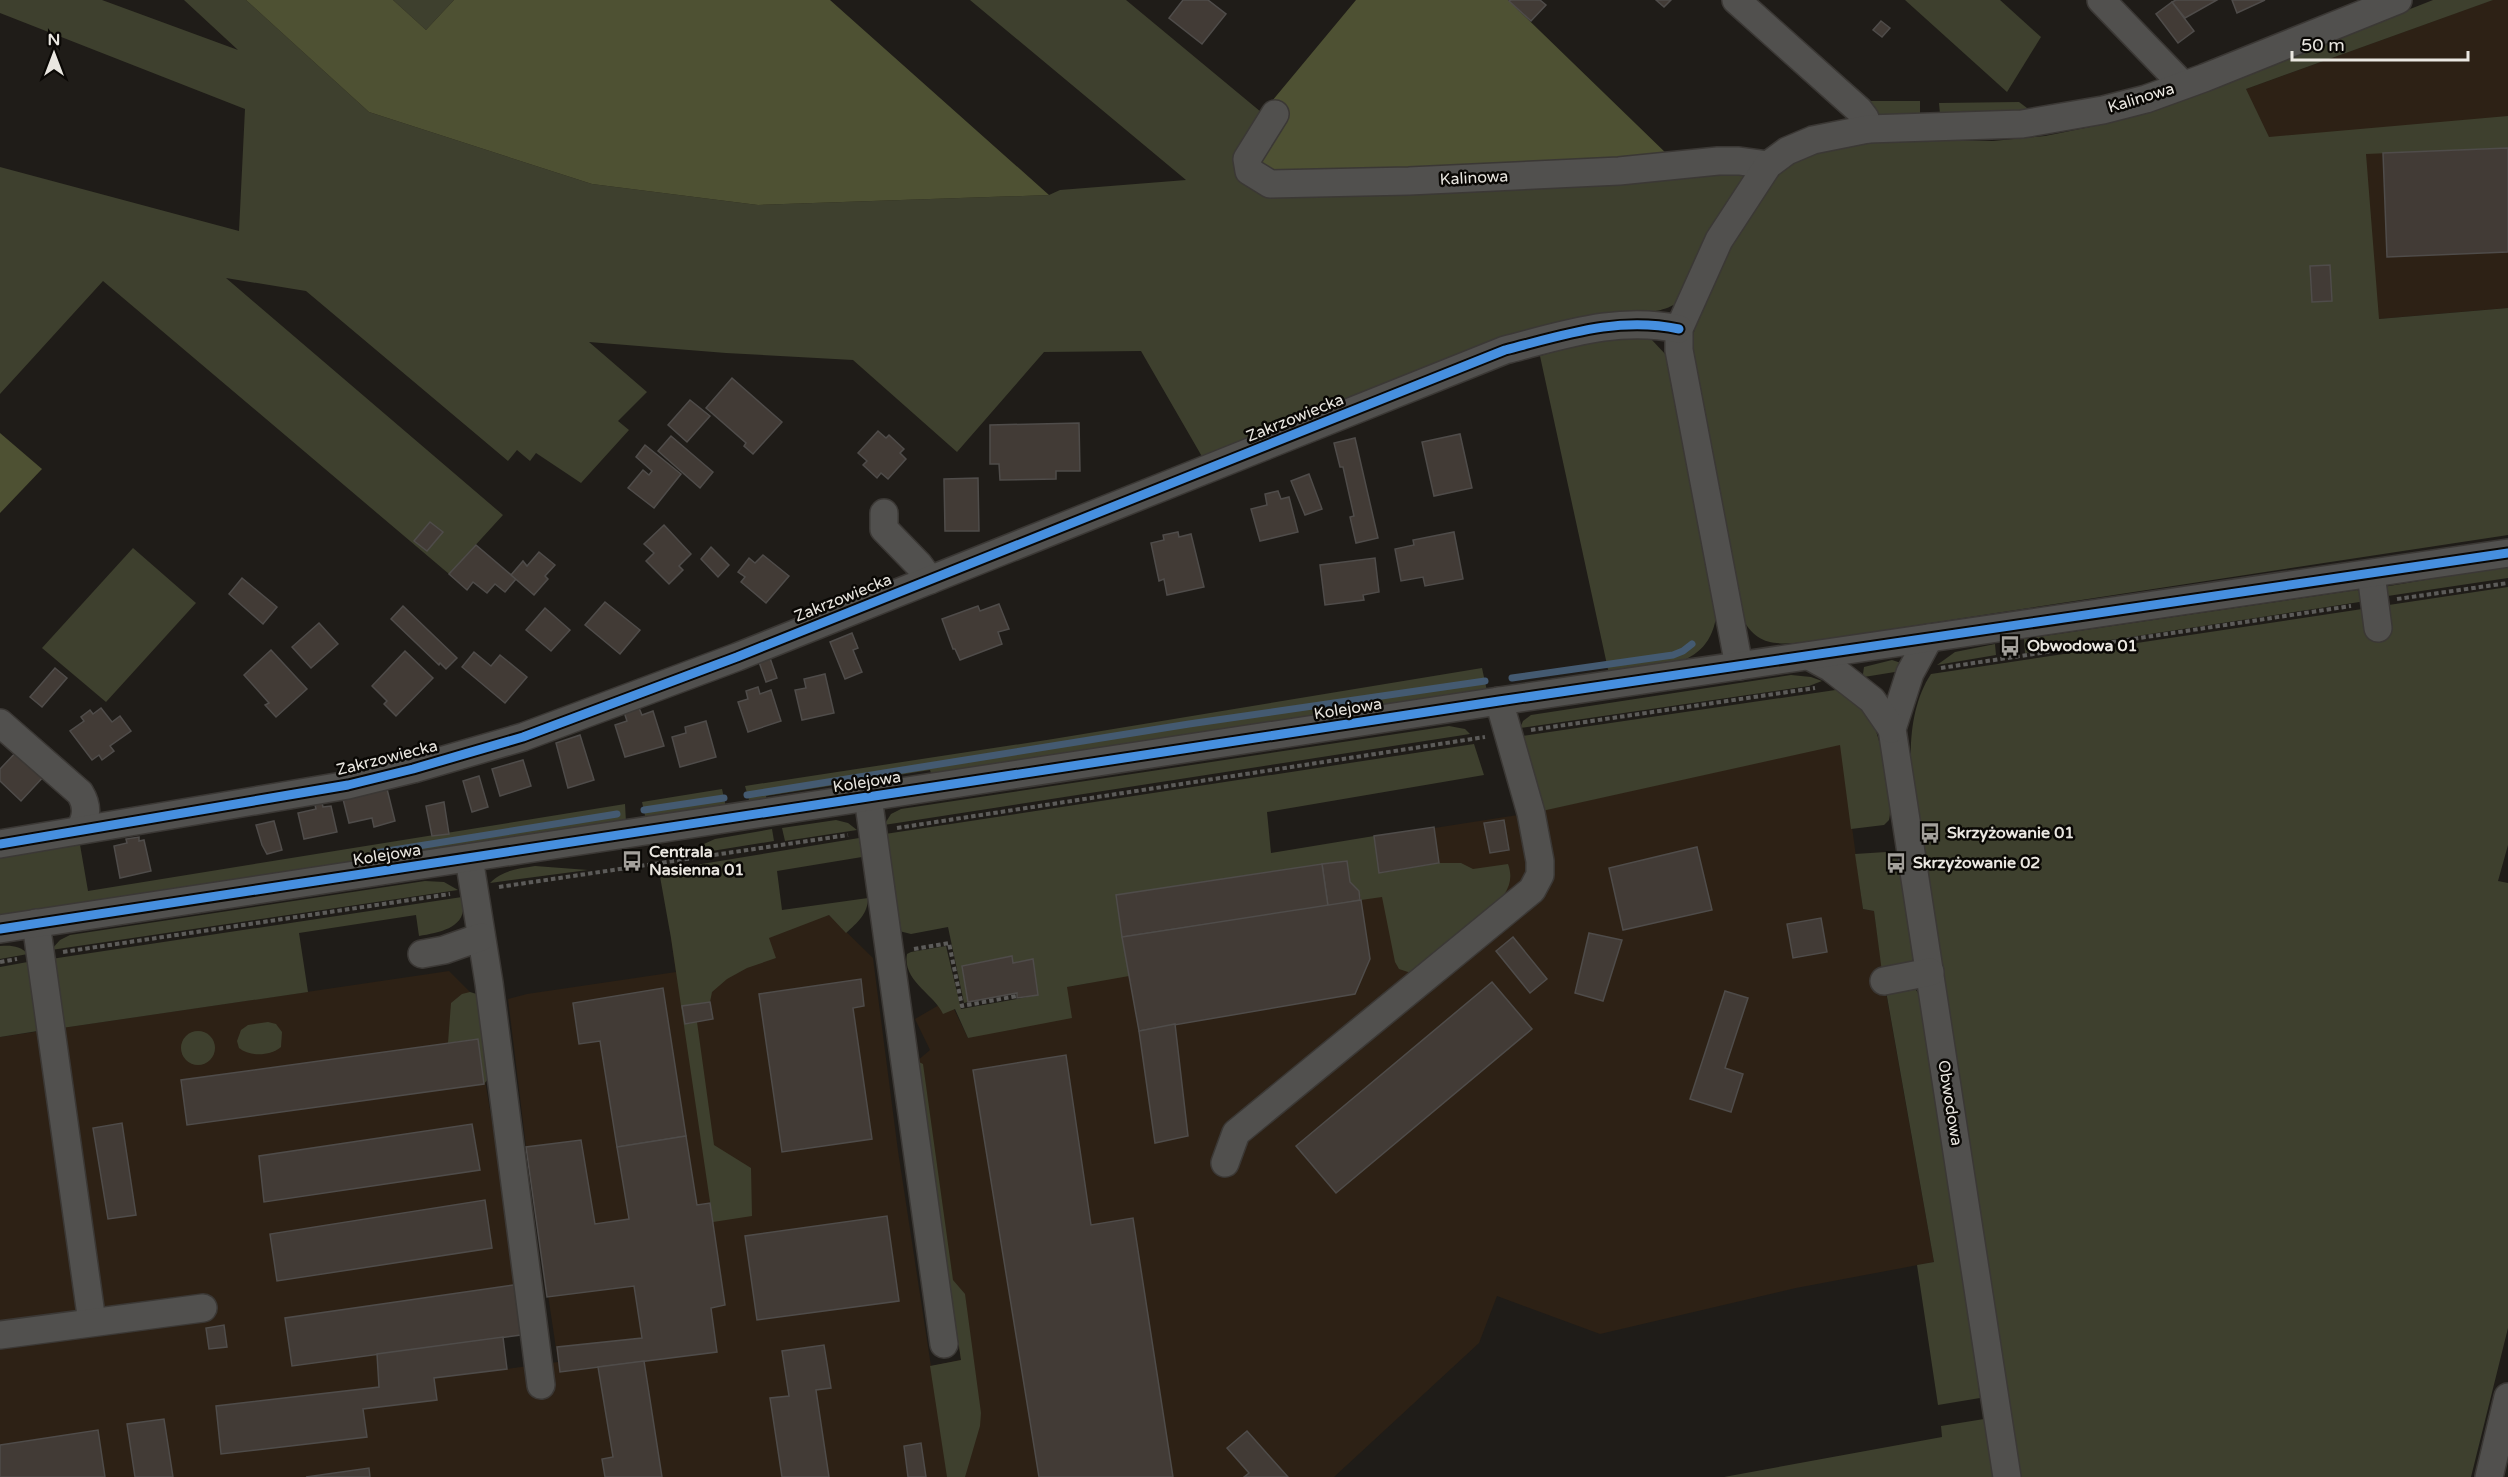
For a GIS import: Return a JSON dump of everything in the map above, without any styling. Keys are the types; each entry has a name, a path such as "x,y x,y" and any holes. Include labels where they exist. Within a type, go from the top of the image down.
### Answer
{"street":[{"path":"1736,0 1859,110 1865,118 1868,129"},
{"path":"2101,0 2183,86"},
{"name":"Kalinowa","path":"1679,329 1719,240 1768,165 1787,151 1813,140 1868,129 2022,124 2103,110 2146,99 2183,86 2398,0"},
{"name":"Kalinowa","path":"1275,114 1247,159 1250,171 1270,184 1409,181 1619,171 1718,161 1768,165"},
{"name":"Zakrzowiecka","path":"0,844 348,785 523,737 737,657 1506,350 1569,333 1612,325 1645,323 1679,329"},
{"path":"1679,329 1679,350 1739,666"},
{"path":"884,513 884,529 919,565 930,580"},
{"name":"Kolejowa","path":"0,929 1499,701 2508,553"},
{"path":"2371,574 2376,615"},
{"name":"Obwodowa","path":"1892,729 1910,673 1929,638"},
{"name":"Obwodowa","path":"1809,656 1852,682 1872,700 1892,729 2007,1477"},
{"path":"1225,1163 1236,1133 1523,897 1538,882 1540,861 1531,813 1499,701"},
{"path":"0,723 70,782 100,819 113,825"},
{"path":"868,797 945,1344"},
{"path":"79,830 85,819 86,802"},
{"path":"469,858 542,1385"},
{"path":"36,923 92,1322"},
{"path":"422,954 444,950 481,937"},
{"path":"1884,981 1930,972"},
{"path":"0,1335 203,1308"},
{"path":"2489,1477 2508,1397"}],"path":[{"path":"1910,673 2376,615 2508,583"},
{"path":"0,962 873,832 1852,682"},
{"path":"890,953 949,943 962,1006 1017,996"}],"shaded area":[{"path":"2492,0 2508,0 2508,308 2379,319 2305,322 2246,89"},
{"path":"1841,744 1863,909 1874,911 1884,981 1934,1262 1796,1288 1600,1334 1497,1296 1479,1343 1334,1477 0,1477 0,1037 449,971 470,992 528,1334 503,1337 507,1369 558,1362 526,1147 508,999 527,994 676,972 671,938 829,915 873,958 898,1151 931,1366 961,1360 917,1061 930,1050 915,1019 939,1005 954,1009 968,1038 1067,987 1089,983 1073,884 1531,813"}],"green space":[{"path":"0,0 102,0 238,50 184,0 246,0 369,112 592,184 758,205 1049,195 1060,190 1186,180 970,0 1126,0 1261,112 1731,164 1745,174 1743,182 1680,301 1674,305 1657,311 1632,313 1204,460 1141,351 1044,352 957,452 853,360 589,342 647,392 618,421 629,430 581,483 536,453 530,461 517,450 508,461 306,291 226,278 503,515 449,574 103,281 0,394 0,167 239,231 245,109 0,13"},
{"path":"246,0 393,0 426,30 454,0 830,0 1049,195 758,205 592,184 369,112"},
{"path":"393,0 454,0 426,30"},
{"path":"1356,0 1508,0 1669,156 1657,163 1261,171 1258,155 1287,115 1272,101"},
{"path":"1905,0 2000,0 2041,37 2007,92"},
{"path":"2433,0 2493,0 2246,89 2269,137 2508,116 2508,148 2366,154 2379,319 2508,308 2508,535 1806,642 1776,643 1753,633 1741,615 1691,349 1699,304 1728,243 1770,181 1786,166 1828,146 1896,139 1993,141 2045,136 2100,125 2180,100"},
{"path":"1855,101 1920,101 1920,114 1875,119"},
{"path":"2019,102 2027,108 2027,112 1940,114 1939,103"},
{"path":"1614,334 1651,339 1667,356 1717,607 1714,628 1706,643 1694,654 1680,662 1664,666 1609,674 1540,356"},
{"path":"0,433 42,469 0,513"},
{"path":"133,548 196,603 106,702 42,648"},
{"path":"2508,566 2508,578 2381,597 2383,587"},
{"path":"2508,587 2508,845 2498,881 2508,883 2508,1328 2471,1477 2018,1477 1911,760 1911,738 1917,704 1926,683 1931,674"},
{"path":"2362,591 2366,601 2025,653 2024,639"},
{"path":"1995,644 1996,655 1937,665 1955,652"},
{"path":"1892,660 1901,663 1901,671 1864,677 1864,667"},
{"path":"1482,668 1487,691 932,776 930,770 766,796 767,800 753,802 749,800 745,786 1053,739"},
{"path":"1791,675 1811,677 1822,681 1809,686 1520,728 1523,721 1531,715"},
{"path":"1842,689 1866,711 1877,735 1890,798 1889,820 1884,825 1851,829 1840,745 1542,811 1522,736"},
{"path":"1449,726 1465,729 1470,734 884,825 891,814 901,809"},
{"path":"1474,744 1484,775 1267,812 1271,853 1374,836 1380,873 1439,863 1461,863 1473,869 1508,864 1510,880 1504,895 1411,973 1399,969 1395,962 1382,897 1361,900 1359,891 1350,882 1347,861 1116,895 1129,976 1067,987 1072,1018 968,1038 955,1009 943,1014 909,972 907,954 946,946 961,1009 1038,995 1033,959 1013,963 1011,956 962,966 968,1002 964,1003 948,927 911,934 899,931 885,834"},
{"path":"722,789 726,807 646,820 642,802"},
{"path":"625,804 626,822 0,916 0,853 79,839 88,891"},
{"path":"836,820 848,823 857,830 785,841 782,828"},
{"path":"772,829 774,841 675,857 715,839"},
{"path":"859,838 862,857 777,871 782,910 868,898 866,909 858,922 846,933 829,915 769,938 776,958 747,968 727,979 712,992 710,1002 685,1024 697,1022 714,1145 751,1168 752,1216 713,1222 659,871"},
{"path":"1894,853 1899,861 1916,954 1912,961 1882,972 1874,911 1863,909 1855,854"},
{"path":"535,866 588,870 490,883 505,873"},
{"path":"425,881 444,882 458,890 51,950 60,940 70,935"},
{"path":"462,897 462,915 458,921 445,930 419,936 416,915 299,933 308,992 62,1028 51,959"},
{"path":"0,946 16,947 28,954 0,959"},
{"path":"33,961 44,1030 0,1037 0,967"},
{"path":"1906,986 1916,990 1920,996 1961,1256 1980,1398 1938,1405 1917,1265 1934,1262 1886,991"},
{"path":"470,992 480,995 488,1079 484,1084 478,1039 448,1043 451,1003 462,994"},
{"path":"268,1022 276,1024 282,1032 281,1047 260,1054 249,1053 239,1048 237,1041 241,1030 248,1025"},
{"path":"198,1031 210,1036 215,1048 210,1060 198,1065 186,1060 181,1048 186,1036"},
{"path":"917,1061 923,1064 953,1280 965,1294 981,1413 980,1426 965,1477 947,1477 930,1366 961,1360"},
{"path":"1984,1419 1993,1477 1724,1477 1942,1437 1941,1426"}],"building":[{"path":"1183,0 1208,0 1226,14 1202,44 1169,18"},
{"path":"1540,0 1546,5 1531,21 1509,1"},
{"path":"1656,0 1671,0 1664,7"},
{"path":"2176,0 2217,0 2185,18 2172,2"},
{"path":"2232,0 2265,0 2237,13"},
{"path":"2172,2 2194,31 2178,43 2156,14"},
{"path":"1881,21 1890,28 1882,37 1873,30"},
{"path":"2508,148 2508,252 2387,257 2383,153"},
{"path":"2330,265 2332,301 2312,302 2310,266"},
{"path":"732,378 782,422 753,454 744,446 746,443 706,408"},
{"path":"690,400 710,416 687,442 668,425"},
{"path":"1079,423 1080,471 1056,471 1056,479 1000,480 999,464 990,464 990,425"},
{"path":"878,431 886,438 889,435 904,449 900,453 906,459 888,479 881,473 877,478 863,465 867,461 858,453"},
{"path":"1460,434 1472,488 1434,496 1422,442"},
{"path":"671,436 713,472 700,488 658,451"},
{"path":"1355,438 1378,538 1356,543 1350,517 1354,516 1343,467 1340,467 1334,443"},
{"path":"645,445 681,474 654,508 628,488 643,470 649,475 652,471 636,457"},
{"path":"1309,474 1322,509 1305,515 1291,481"},
{"path":"978,478 979,531 945,531 944,479"},
{"path":"1278,491 1281,499 1289,497 1298,532 1260,541 1251,509 1267,505 1265,494"},
{"path":"430,522 443,532 427,551 414,541"},
{"path":"664,525 691,554 679,566 683,570 669,584 646,561 654,553 644,544"},
{"path":"1178,532 1179,537 1191,534 1204,587 1167,595 1164,579 1159,581 1151,543 1164,540 1163,535"},
{"path":"1454,532 1463,579 1425,586 1423,577 1401,581 1395,549 1414,545 1413,540"},
{"path":"476,545 516,579 505,592 495,584 487,593 473,582 467,590 449,574"},
{"path":"711,547 729,565 718,577 701,559"},
{"path":"539,552 555,565 545,576 548,579 534,595 511,575 523,561 527,566"},
{"path":"763,555 789,576 766,603 741,582 745,577 738,572 749,558 755,563"},
{"path":"1375,558 1379,592 1363,595 1364,600 1325,605 1320,565"},
{"path":"242,578 277,607 263,624 229,594"},
{"path":"605,602 640,630 620,654 585,625"},
{"path":"999,604 1009,629 998,632 1002,644 960,660 953,649 942,619 978,606 980,611"},
{"path":"403,606 457,658 446,669 391,619"},
{"path":"545,608 570,630 551,651 526,630"},
{"path":"319,623 338,644 311,668 292,647"},
{"path":"852,633 858,648 853,650 862,672 845,679 830,642"},
{"path":"271,650 307,689 276,717 265,705 269,703 244,675"},
{"path":"405,651 433,678 396,716 384,704 387,701 372,686"},
{"path":"474,652 491,666 500,655 527,677 505,703 462,667"},
{"path":"770,658 777,678 766,682 759,662"},
{"path":"55,668 67,678 42,707 30,697"},
{"path":"825,674 834,713 802,720 795,690 806,688 804,679"},
{"path":"758,687 760,694 771,690 781,721 748,732 738,702 748,699 746,691"},
{"path":"101,708 112,722 120,716 131,731 110,746 114,751 102,760 99,755 92,760 70,731 84,721 81,717 90,710 93,714"},
{"path":"639,708 642,715 653,711 664,746 625,757 615,725 627,721 624,712"},
{"path":"706,721 716,757 680,767 672,737 686,733 685,727"},
{"path":"580,735 594,780 568,788 556,743"},
{"path":"20,748 46,774 21,801 0,781 0,769"},
{"path":"523,760 531,786 500,796 492,769"},
{"path":"479,776 488,807 472,812 463,781"},
{"path":"387,789 395,821 374,827 372,818 349,823 343,799"},
{"path":"444,802 449,834 432,836 426,806"},
{"path":"322,803 323,807 331,806 337,832 304,839 298,813 316,809 315,805"},
{"path":"1504,820 1509,850 1490,853 1484,823"},
{"path":"274,821 282,850 267,854 256,825"},
{"path":"1434,827 1439,863 1379,873 1374,836"},
{"path":"139,837 139,841 144,840 151,871 120,878 114,846 127,843 126,839"},
{"path":"1697,847 1712,910 1623,930 1609,868"},
{"path":"1347,861 1350,882 1359,891 1360,900 1328,906 1322,864"},
{"path":"1322,864 1328,906 1122,937 1116,895"},
{"path":"1361,900 1370,959 1355,994 1139,1031 1122,937"},
{"path":"1821,918 1827,952 1793,958 1787,924"},
{"path":"1589,933 1622,940 1603,1001 1575,993"},
{"path":"1513,937 1547,979 1530,993 1496,951"},
{"path":"1012,956 1013,963 1033,959 1038,995 1017,998 1017,993 968,1002 962,966"},
{"path":"861,979 864,1006 853,1008 872,1139 782,1152 759,994"},
{"path":"1492,982 1532,1029 1336,1193 1296,1146"},
{"path":"663,988 686,1136 617,1147 600,1041 579,1044 573,1003"},
{"path":"1725,991 1748,998 1725,1068 1743,1074 1731,1112 1690,1099"},
{"path":"710,1002 713,1019 685,1024 682,1006"},
{"path":"1175,1024 1188,1136 1155,1143 1139,1031"},
{"path":"478,1039 484,1084 187,1125 181,1080"},
{"path":"1066,1055 1091,1225 1133,1218 1173,1477 1039,1477 973,1070"},
{"path":"122,1123 136,1215 108,1219 93,1128"},
{"path":"472,1124 480,1170 264,1202 259,1156"},
{"path":"686,1136 697,1205 710,1203 725,1305 711,1308 717,1352 560,1372 557,1347 642,1338 634,1286 547,1297 526,1147 581,1140 595,1224 629,1219 617,1147"},
{"path":"485,1200 492,1248 277,1281 270,1234"},
{"path":"887,1216 899,1301 757,1320 745,1236"},
{"path":"520,1284 528,1334 292,1366 285,1318"},
{"path":"224,1325 227,1347 209,1349 206,1328"},
{"path":"503,1337 507,1369 434,1378 437,1400 363,1409 367,1437 221,1454 216,1406 379,1387 377,1354"},
{"path":"824,1345 831,1388 816,1390 829,1477 782,1477 770,1398 789,1396 782,1351"},
{"path":"644,1361 662,1477 605,1477 602,1459 613,1457 598,1367"},
{"path":"164,1419 173,1477 135,1477 127,1424"},
{"path":"98,1430 105,1477 0,1477 0,1445"},
{"path":"1247,1431 1288,1477 1244,1477 1249,1473 1227,1448"},
{"path":"921,1443 926,1477 908,1477 904,1446"},
{"path":"369,1468 370,1477 306,1477"}],"waterway":[{"path":"1512,678 1673,655 1692,644"},
{"path":"747,795 1189,724 1485,681"},
{"path":"644,810 724,798"},
{"path":"375,853 617,814"}],"cycle path":[{"path":"0,844 348,785 523,737 737,657 1505,350 1570,333 1613,326 1634,325 1679,329"},
{"path":"0,929 1499,701 2508,553"}],"place":[{"name":"Obwodowa 01","path":"2010,646"},
{"name":"Skrzyżowanie 01","path":"1930,833"},
{"name":"Centrala Nasienna 01","path":"632,861"},
{"name":"Skrzyżowanie 02","path":"1896,863"}]}
